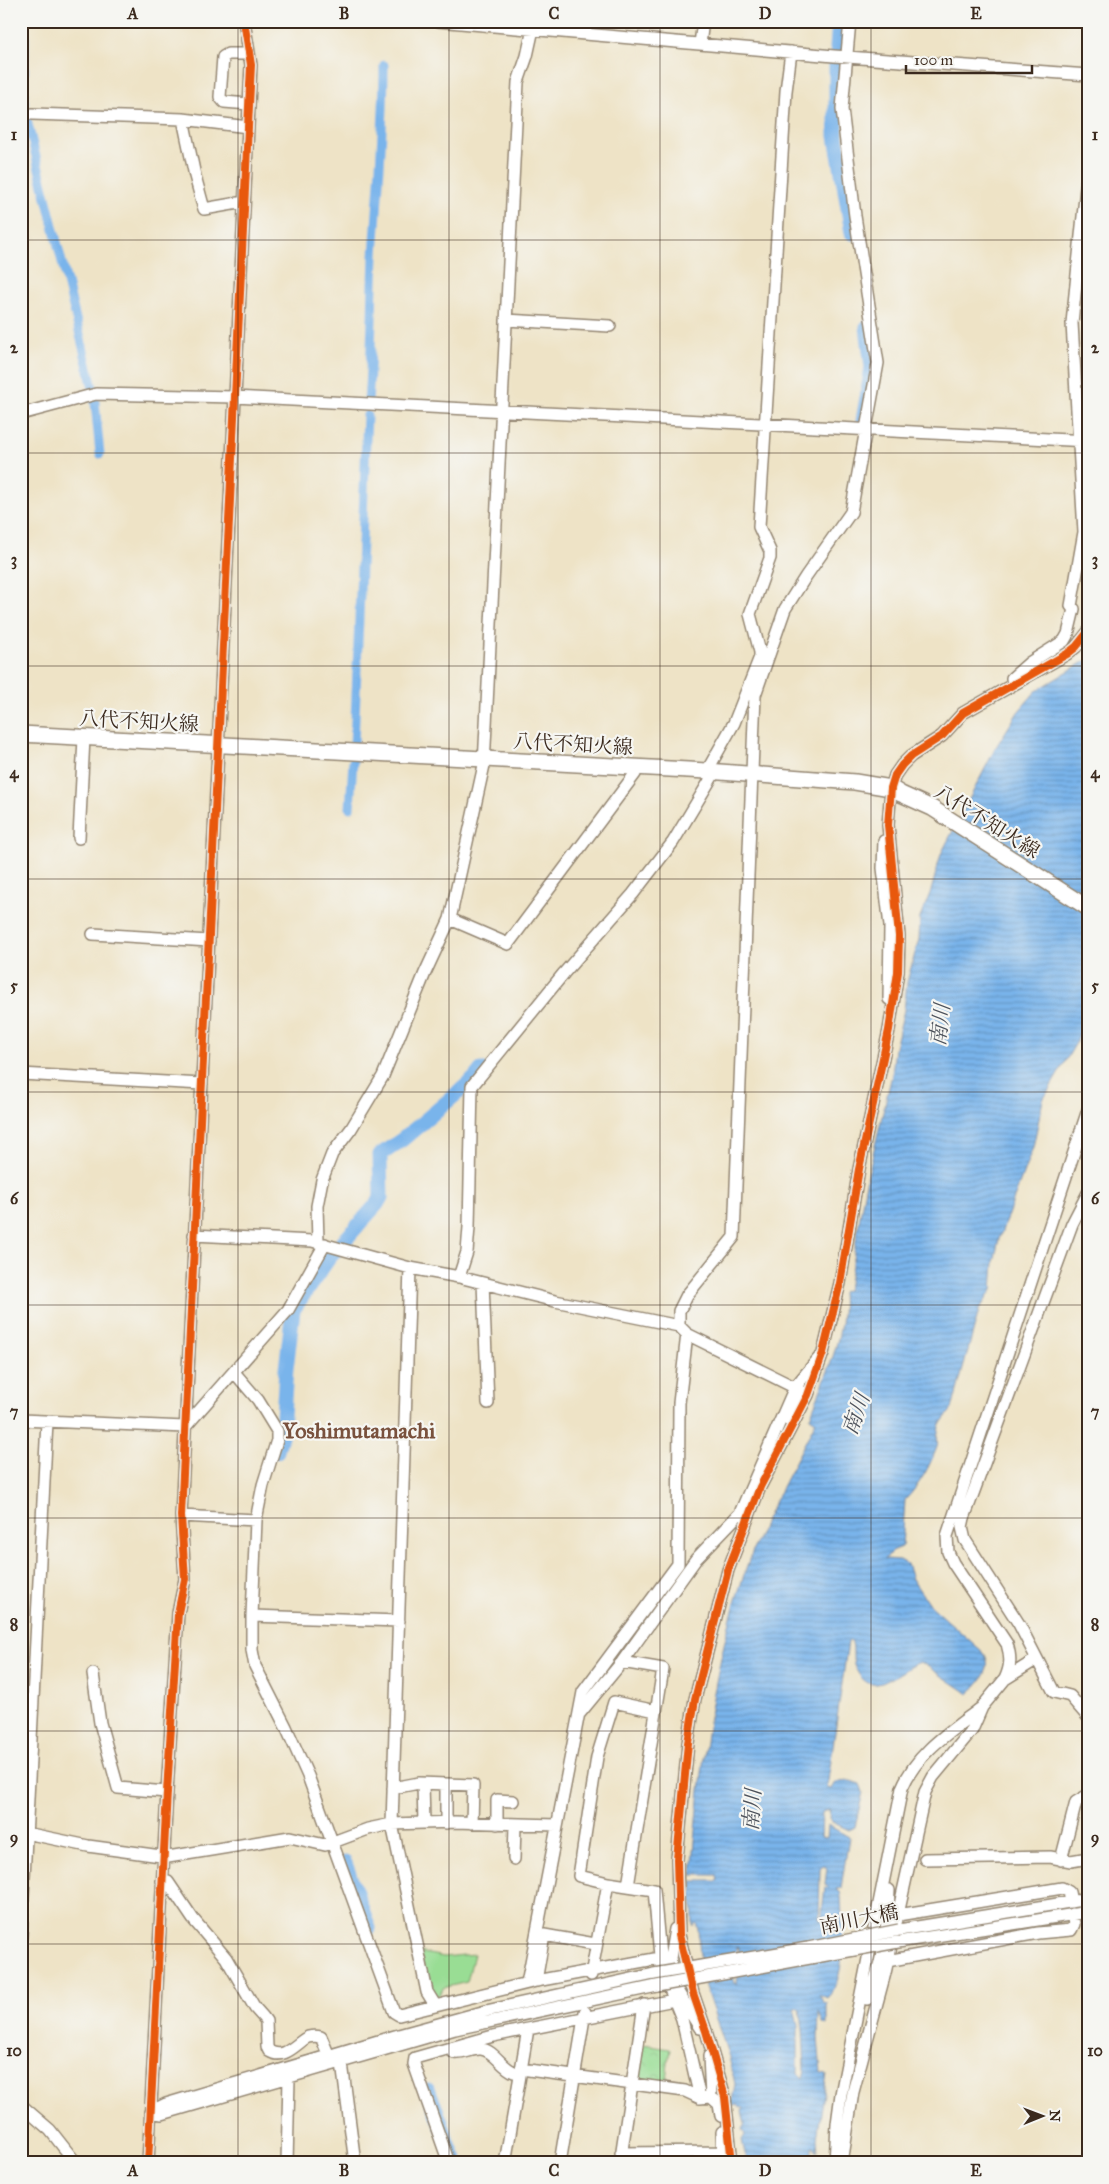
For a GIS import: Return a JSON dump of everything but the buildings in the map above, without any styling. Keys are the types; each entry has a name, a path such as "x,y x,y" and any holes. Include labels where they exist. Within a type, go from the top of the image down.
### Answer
{"main road":[{"name":"八代不知火線","path":"21,734 752,774 855,782 896,791 932,808 1088,908"}],"street":[{"path":"148,2163 178,1613 186,1579 181,1516 251,65 244,21"},
{"path":"440,21 534,29 557,33 1088,75"},
{"path":"700,44 702,21"},
{"path":"532,1982 557,1825 583,1692 678,1564 679,1403 683,1330 679,1311 687,1295 734,1237 755,695 785,609 851,512 862,430 878,363 855,216 842,109 850,21"},
{"path":"185,1427 288,1310 324,1244 317,1206 325,1171 332,1154 351,1129 383,1076 425,973 450,919 484,759 518,82 534,29"},
{"path":"459,1277 467,1252 469,1227 472,1086 564,973 634,894 674,842 711,772 734,723 760,657 750,614 770,558 770,551 759,527 786,90 791,52"},
{"path":"249,54 228,54 223,57 220,97 224,102 249,104"},
{"path":"32,114 183,119 248,127"},
{"path":"183,119 204,209 244,202"},
{"path":"1013,684 1012,678 1029,663 1064,641 1071,624 1074,609 1071,606 1084,532 1084,441 1076,405 1072,323 1088,168"},
{"path":"506,320 610,326"},
{"path":"21,414 96,394 236,397 764,426 1084,441"},
{"path":"732,2163 725,2097 690,1984 679,1935 676,1889 680,1821 695,1699 728,1570 760,1487 808,1395 823,1354 840,1283 859,1169 898,972 899,936 888,825 896,791 895,775 911,756 942,736 963,713 1067,654 1076,647 1088,632"},
{"path":"79,838 84,738"},
{"path":"450,919 508,944 605,816 635,774 637,768"},
{"path":"93,934 209,941"},
{"path":"21,1074 202,1084"},
{"path":"835,2163 841,2094 859,2009 869,1997 880,1961 888,1915 890,1875 888,1866 900,1798 907,1776 924,1754 982,1706 1005,1679 1010,1668 1007,1644 953,1563 948,1552 947,1536 1088,1110"},
{"path":"1088,1193 1072,1224 962,1527 966,1540 1019,1624 1054,1692 1070,1696 1088,1717"},
{"path":"194,1235 324,1244 410,1268 459,1277 683,1330 800,1390 788,1422 789,1434"},
{"path":"410,1268 392,1824 427,1992 435,2005"},
{"path":"483,1283 488,1403"},
{"path":"577,1716 622,1662 696,1559 740,1513 795,1387 823,1354"},
{"path":"234,1372 258,1400 277,1431 277,1440 263,1485 256,1520 252,1616 252,1650 255,1666 291,1736 336,1841 394,2012 399,2015 532,1982 591,1973 660,1958"},
{"path":"21,1420 185,1427"},
{"path":"21,1938 24,1832 47,1422"},
{"path":"181,1516 256,1520"},
{"path":"252,1616 399,1621"},
{"path":"1005,1679 1037,1659"},
{"path":"622,1662 663,1669 628,1886"},
{"path":"94,1674 100,1723 118,1788 167,1792"},
{"path":"656,1710 614,1702 597,1757 579,1876 608,1884 654,1890 661,1967 677,1998 710,2045 705,2098"},
{"path":"842,2163 853,2092 888,1961 925,1792 933,1777 972,1730 982,1706"},
{"path":"393,1788 423,1784 472,1784 472,1823"},
{"path":"423,1784 424,1824"},
{"path":"446,1784 446,1823"},
{"path":"1060,1860 1076,1802 1088,1794"},
{"path":"497,1824 497,1800 513,1801"},
{"path":"24,1832 88,1846 164,1857 290,1837 319,1844 336,1841 368,1829 392,1824 557,1825"},
{"path":"514,1859 515,1824"},
{"path":"925,1859 1050,1857 1060,1860 1088,1858"},
{"path":"162,1880 168,1882 193,1919 226,1958 255,2008 264,2017 269,2051 276,2053 291,2050 309,2037 317,2036 322,2039 329,2056 342,2063"},
{"path":"591,1973 595,1944 608,1884"},
{"path":"898,1915 1062,1888 1069,1892 1071,1902"},
{"name":"南川大橋","path":"487,2016 655,1980 1088,1899"},
{"path":"898,1936 1088,1912"},
{"path":"678,1913 670,1958 682,2019 705,2098"},
{"path":"888,1961 1038,1933 1071,1930 1074,1924 1072,1914"},
{"path":"532,1982 544,1935 595,1944"},
{"path":"483,1994 493,2036"},
{"path":"449,2163 414,2064 415,2058 493,2036 584,2014 677,1998"},
{"path":"452,2048 454,2053 458,2054 480,2048 486,2050 508,2070 575,2076 632,2084 685,2091 694,2093 719,2104 723,2157 621,2158 632,2084 644,2005"},
{"path":"560,2163 584,2014"},
{"path":"150,2112 166,2104 329,2056 487,2016"},
{"path":"150,2112 162,2114 342,2063 487,2016"},
{"path":"499,2163 524,2030"},
{"path":"342,2063 356,2163"},
{"path":"505,2163 517,2070"},
{"path":"287,2163 289,2078"},
{"path":"21,2105 50,2130 76,2163"}],"green space":[{"path":"419,1952 444,1957 474,1954 467,1982 443,1988 437,1998 431,1989"},
{"path":"643,2044 670,2048 665,2087 637,2082"}],"water":[{"name":"南川","path":"1088,659 1088,1005 1077,1041 1043,1100 1033,1147 999,1239 994,1262 992,1290 979,1310 952,1409 940,1426 937,1447 927,1468 905,1500 902,1547 892,1551 885,1559 900,1560 907,1564 912,1579 929,1604 984,1653 987,1665 981,1680 969,1694 921,1662 886,1681 878,1684 870,1683 862,1678 855,1667 851,1640 848,1642 827,1788 832,1789 836,1782 851,1781 860,1784 863,1792 855,1827 849,1830 832,1822 829,1818 830,1810 822,1812 821,1837 827,1838 828,1825 849,1837 841,1888 836,1889 840,1892 841,1897 843,1936 841,1964 834,1989 827,1998 819,1994 823,2002 827,2003 827,2025 823,2023 819,2011 818,2038 821,2073 827,2074 817,2138 818,2152 813,2145 812,2163 747,2163 742,2140 745,2135 742,2129 745,2124 742,2111 744,2108 737,2105 731,2107 735,2084 729,2057 704,1984 708,1981 708,1972 701,1969 696,1923 693,1926 692,1881 718,1881 717,1875 692,1875 704,1755 717,1675 737,1597 750,1558 773,1506 816,1421 810,1417 838,1340 841,1324 842,1292 848,1289 865,1187 892,1075 907,982 919,939 920,918 931,891 941,854 996,747 1018,712 1036,691","holes":["824,1866 827,1868 825,1884 829,1888 825,1887 821,1921 819,1919 820,1868","736,1947 739,1948 737,1984 734,1982 734,1978 732,1978 733,1955 736,1954","794,2008 800,2008 803,2029 805,2070 803,2078 798,2073 798,2025"]}],"waterway":[{"path":"837,48 839,21"},
{"path":"25,31 24,108 94,392 100,454"},
{"path":"836,58 836,136 852,233"},
{"path":"368,401 384,65"},
{"path":"863,421 872,367 867,327"},
{"path":"354,745 367,415"},
{"path":"350,808 353,761"},
{"path":"277,1451 282,1432 286,1369 293,1310 329,1258 381,1197 380,1155 403,1139 474,1079 481,1070"},
{"path":"345,1863 369,1928"},
{"path":"429,2091 456,2163"}],"cycle path":[{"path":"148,2163 178,1613 185,1579 181,1516 251,65 244,21"},
{"path":"732,2163 725,2097 693,1993 679,1935 677,1859 688,1743 695,1699 728,1570 760,1487 808,1395 823,1353 840,1283 859,1169 889,1030 898,972 899,936 888,825 891,788 895,775 902,765 911,756 942,736 963,713 1067,654 1076,647 1088,632"}],"district":[{"name":"Yoshimutamachi","path":"359,1430"}]}
